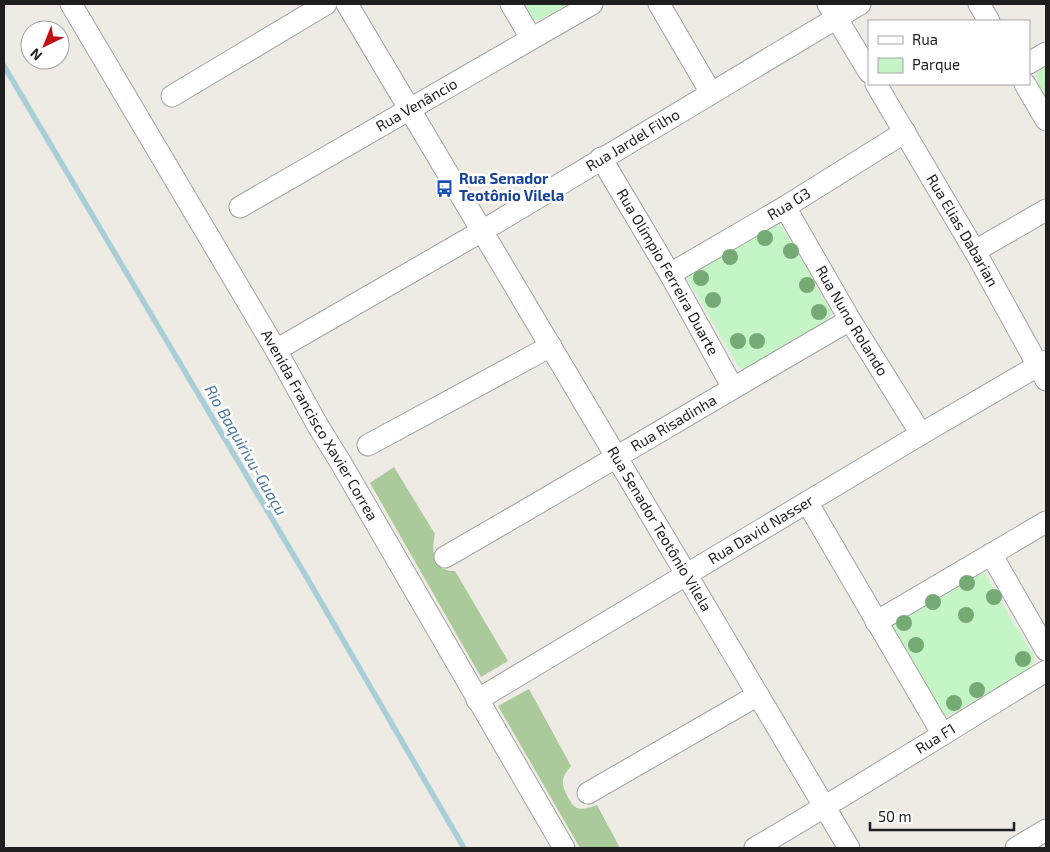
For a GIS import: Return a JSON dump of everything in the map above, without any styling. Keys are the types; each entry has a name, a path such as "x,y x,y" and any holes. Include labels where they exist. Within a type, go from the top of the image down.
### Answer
{"street":[{"name":"Avenida Francisco Xavier Correa","path":"71,4 276,350 564,848"},
{"path":"172,96 326,4"},
{"name":"Rua Senador Teotônio Vilela","path":"347,4 850,848"},
{"path":"511,4 531,38"},
{"name":"Rua Venâncio","path":"240,207 592,4"},
{"path":"659,4 711,94"},
{"name":"Rua Jardel Filho","path":"276,350 482,231 601,158 711,94 832,11 860,4"},
{"path":"979,4 988,20"},
{"path":"832,11 868,70"},
{"path":"1030,62 1046,53"},
{"name":"Rua Elias Dabarian","path":"877,85 1043,369"},
{"path":"1026,85 1046,120"},
{"name":"Rua G3","path":"670,274 785,207 905,132"},
{"name":"Rua Olímpio Ferreira Duarte","path":"601,158 670,274 733,388"},
{"name":"Rua Nuno Rolando","path":"785,207 850,320 921,434"},
{"path":"975,252 1046,210"},
{"name":"Rua Risadinha","path":"445,557 850,320"},
{"path":"368,446 551,346"},
{"name":"Rua David Nasser","path":"478,700 921,434 1043,369"},
{"path":"807,502 942,733"},
{"path":"876,622 1046,522"},
{"path":"990,554 1046,650"},
{"name":"Rua F1","path":"755,848 1046,671"},
{"path":"588,793 758,695"},
{"path":"1018,848 1046,830"}],"green space":[{"path":"522,4 568,4 540,20 536,20 527,13"},
{"path":"1046,65 1046,96 1038,83 1037,76 1038,72"},
{"path":"778,224 783,228 832,313 827,323 748,368 742,369 738,366 689,282 688,276 691,271 772,225"},
{"path":"394,467 435,534 433,547 435,559 442,568 455,571 508,661 481,677 370,483"},
{"path":"981,570 1035,658 1030,669 951,714 945,715 941,712 892,628 891,621"},
{"path":"529,689 571,766 563,778 564,789 569,799 579,809 597,805 620,848 580,848 498,706"}],"waterway":[{"name":"Rio Baquirivu-Guaçu","path":"4,66 303,571 464,848"}],"place":[{"name":"Rua Senador Teotônio Vilela","path":"445,188"}]}
